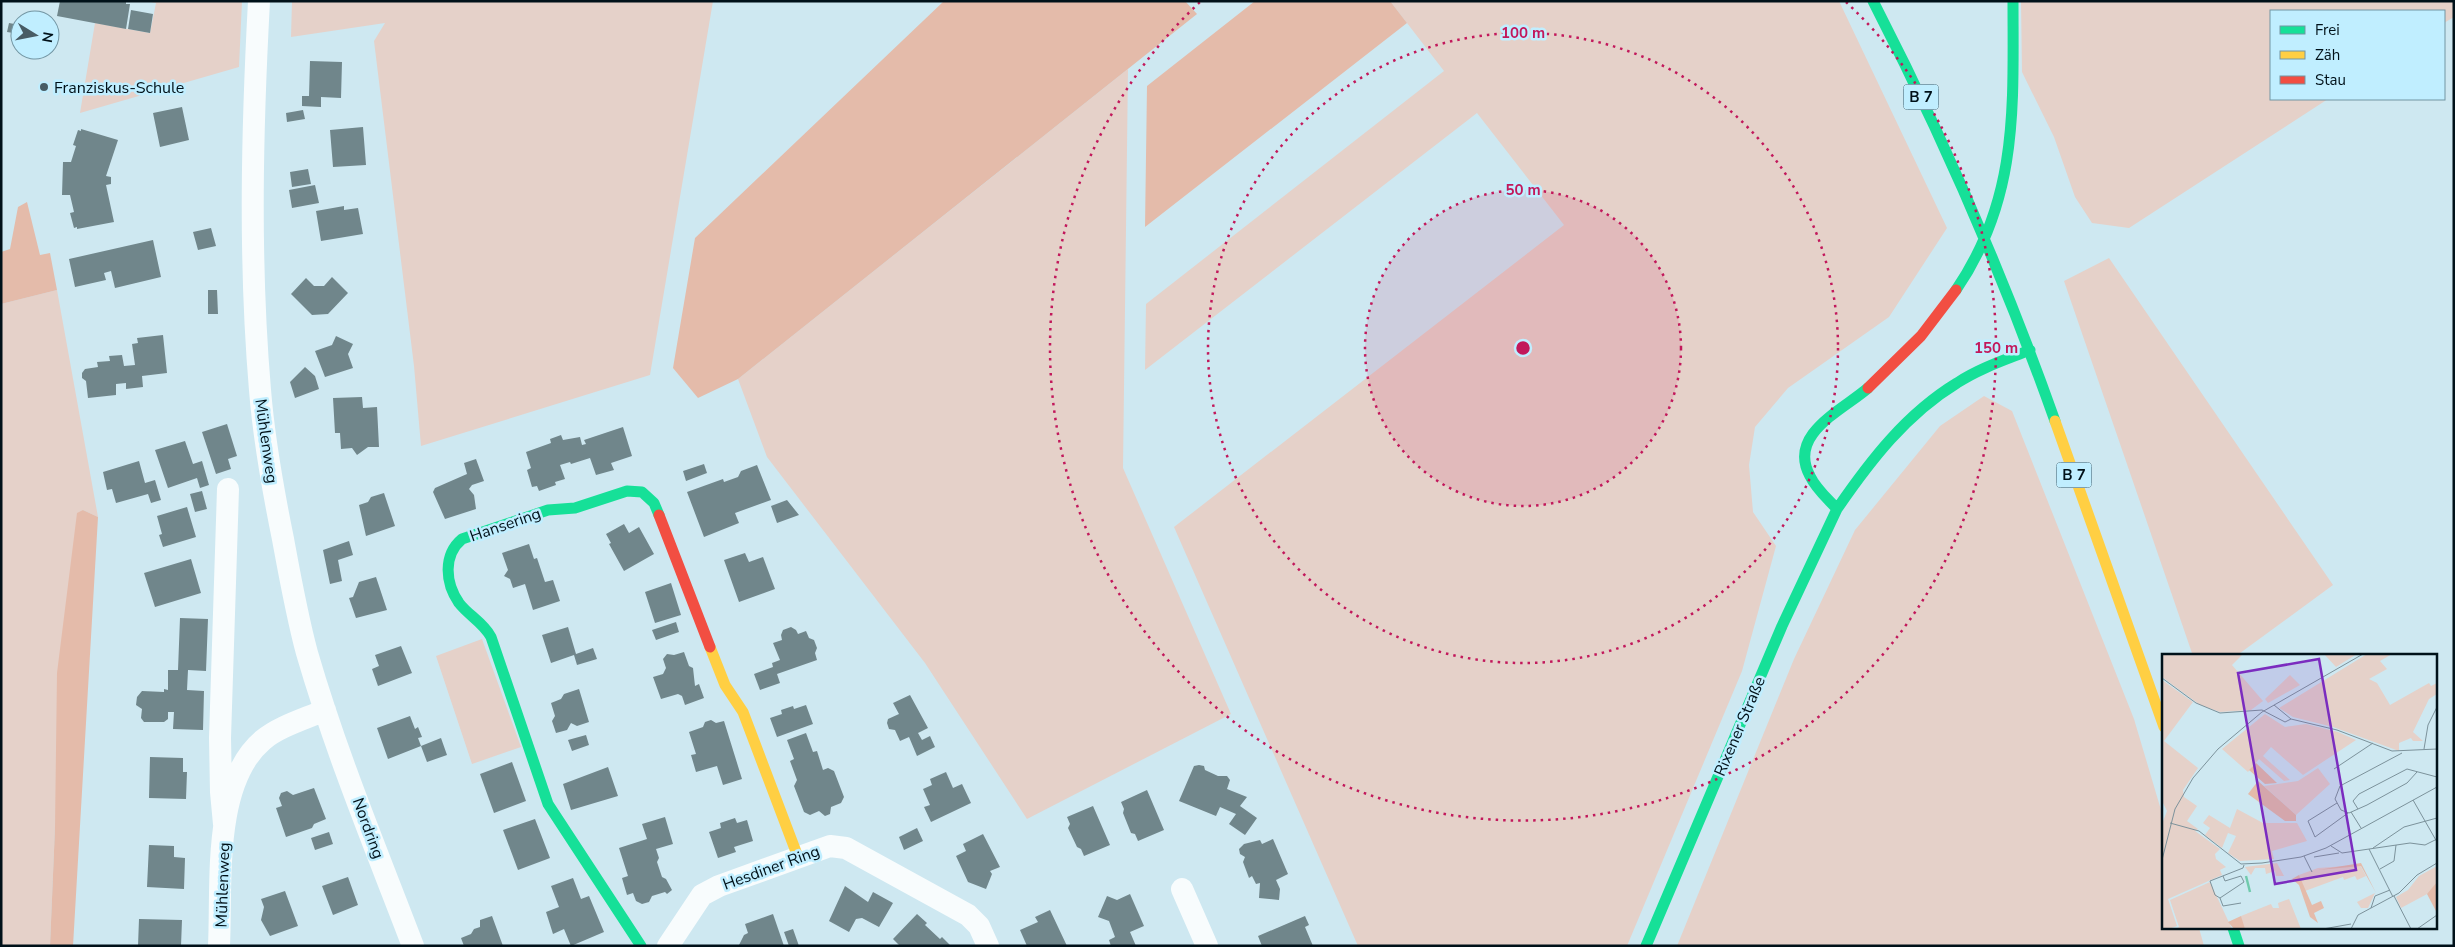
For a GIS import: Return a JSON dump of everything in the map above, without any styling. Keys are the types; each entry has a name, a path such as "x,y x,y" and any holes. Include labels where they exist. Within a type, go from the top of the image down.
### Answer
{"street":[{"name":"Mühlenweg","path":"224,824 234,780 252,750 276,731 325,710 307,651 288,569 268,455 260,391 254,307 253,222 259,1"},
{"name":"B 7","path":"1873,1 1925,106 2006,289 2030,350 2162,721"},
{"path":"1837,508 1816,486 1806,469 1804,463 1810,437 1817,427 1870,388 1928,329 1967,274 1999,201 2012,127 2012,1"},
{"name":"Rixener Straße","path":"1646,946 1778,636 1837,508 1864,470 1906,421 1960,381 1980,370 2030,350"},
{"name":"Mühlenweg","path":"219,946 224,824 221,792 220,738 228,489"},
{"name":"Hansering","path":"641,946 548,804 491,637 480,619 457,600 446,566 447,559 454,545 462,539 548,510 575,508 627,491 642,492 649,497 654,503 684,575 722,678 743,712 798,857"},
{"name":"Nordring","path":"325,710 414,946"},
{"name":"Hesdiner Ring","path":"668,946 702,895 719,886 830,846 846,848 968,915 979,926 988,946"},
{"path":"1182,889 1207,946"},
{"path":"2234,930 2239,946"}],"shaded area":[{"path":"146,1 242,1 239,67 80,113 95,23 150,33 156,3"},
{"path":"292,1 713,1 650,375 421,446 414,366 374,41 385,23 291,37"},
{"path":"944,1 1185,1 1197,14 738,379 698,398 673,368 695,238"},
{"path":"1255,1 1390,1 1407,23 1145,227 1147,86"},
{"path":"1390,1 1839,1 1947,228 1889,317 1788,388 1755,427 1749,465 1753,512 1776,546 1742,671 1627,946 1358,946 1174,527 1564,225 1477,113 1145,370 1146,304 1444,71"},
{"path":"2021,1 2454,1 2454,17 2445,22 2445,10 2270,10 2270,100 2326,100 2129,228 2092,223 2075,197 2054,137 2022,72"},
{"path":"1128,69 1123,468 1231,714 1027,819 925,663 767,457 738,379"},
{"path":"27,202 40,255 50,253 57,290 1,304 1,252 10,249 18,207"},
{"path":"2109,258 2333,585 2239,654 2192,654 2064,281"},
{"path":"57,290 98,517 83,510 55,827 50,946 1,946 1,304"},
{"path":"1984,396 2012,411 2134,719 2162,813 2162,930 2200,930 2204,946 1677,946 1794,659 1855,530 1940,426"},
{"path":"83,510 98,517 73,946 50,946 55,827 57,673 77,513"},
{"path":"482,639 521,747 472,764 436,656"}],"building":[{"path":"60,1 126,1 126,4 130,4 126,29 60,17 60,10 58,10"},
{"path":"131,10 153,14 150,33 128,29"},
{"path":"9,23 10,23 10,32 7,32"},
{"path":"310,61 342,62 341,98 321,97 321,107 302,106 302,96 309,96"},
{"path":"182,107 189,140 160,147 153,113"},
{"path":"303,110 305,119 287,122 286,113"},
{"path":"363,127 366,165 333,167 330,130"},
{"path":"81,129 118,140 106,176 111,177 111,184 106,185 114,222 77,229 77,227 74,228 70,213 74,212 70,195 62,195 63,162 71,162 76,146 73,145 78,130 81,131"},
{"path":"308,169 311,184 292,187 290,172"},
{"path":"315,185 319,203 292,208 289,190"},
{"path":"344,206 344,210 358,208 363,234 321,241 316,211"},
{"path":"211,228 216,246 198,250 193,232"},
{"path":"153,240 161,277 115,288 111,271 104,273 106,280 75,287 69,259"},
{"path":"332,277 348,293 328,314 312,315 291,294 306,278 314,286 324,286"},
{"path":"208,290 217,290 218,314 208,314"},
{"path":"163,335 167,373 142,376 143,387 126,389 126,383 116,384 116,395 88,398 86,381 82,378 82,373 85,369 98,367 97,362 110,361 109,356 122,355 124,366 135,365 132,344 138,343 137,338"},
{"path":"336,336 353,344 348,354 353,368 325,377 315,351 332,345"},
{"path":"305,367 315,376 319,389 295,398 290,382"},
{"path":"362,397 363,408 377,407 379,447 368,447 357,455 352,448 341,449 340,433 335,433 333,398"},
{"path":"227,424 237,456 228,459 231,469 216,474 202,432"},
{"path":"623,427 632,456 611,463 614,470 596,475 590,458 571,464 570,462 560,465 565,479 555,482 556,485 539,491 537,486 532,487 527,470 531,468 526,452 551,443 550,439 561,435 563,440 580,437 582,445 586,444 584,440"},
{"path":"185,441 193,464 202,461 209,485 200,488 197,478 168,488 155,450"},
{"path":"476,459 484,481 472,485 469,489 474,495 476,509 445,519 433,492 435,488 467,474 464,463"},
{"path":"139,461 145,483 155,480 161,500 151,503 148,494 116,503 112,489 107,490 103,472"},
{"path":"704,464 707,473 686,481 683,471"},
{"path":"757,465 771,500 735,513 739,523 704,537 687,492 723,479 724,482 738,477 741,471"},
{"path":"202,491 207,509 195,512 190,494"},
{"path":"384,493 395,526 366,536 359,505 368,502 371,497"},
{"path":"787,500 799,515 777,523 771,506"},
{"path":"187,507 196,537 163,547 159,535 162,534 157,516"},
{"path":"624,524 629,533 639,527 654,554 624,571 609,544 611,543 606,534"},
{"path":"349,541 353,555 338,560 342,581 330,584 323,550"},
{"path":"529,544 534,559 537,558 545,582 553,580 560,601 533,610 525,584 513,588 510,579 504,576 508,570 502,553"},
{"path":"745,553 749,562 763,557 775,589 739,602 724,560"},
{"path":"191,559 201,593 155,607 144,573"},
{"path":"376,577 387,610 356,618 349,598 353,597 359,582"},
{"path":"671,583 681,615 655,623 645,592"},
{"path":"180,618 208,619 206,671 188,670 187,690 204,691 203,730 173,729 174,712 168,712 168,719 164,722 144,722 141,718 142,709 136,705 137,697 142,691 164,692 164,689 168,690 168,670 178,670"},
{"path":"676,622 679,632 656,640 652,630"},
{"path":"568,627 576,654 593,648 597,659 577,665 574,655 551,663 542,635"},
{"path":"791,627 798,634 806,631 809,638 814,640 817,648 815,653 817,660 777,674 780,683 760,690 754,674 773,667 772,663 780,660 773,643 782,640 783,630"},
{"path":"401,646 412,673 378,686 372,669 379,666 375,655"},
{"path":"684,652 689,666 693,668 695,686 699,684 704,698 685,705 682,696 678,694 661,699 653,677 663,674 666,668 663,659 667,654 674,655"},
{"path":"579,689 589,722 577,726 571,723 567,730 556,733 552,721 555,716 551,703 561,699 564,694"},
{"path":"910,695 928,728 918,733 922,740 930,736 935,747 917,756 909,737 900,741 895,730 889,729 887,723 888,719 899,714 893,703"},
{"path":"806,705 813,724 777,737 770,718 782,714 781,710 793,706 794,709"},
{"path":"410,716 415,729 418,727 422,737 418,738 421,746 388,759 377,728"},
{"path":"711,720 716,723 724,721 742,779 723,785 717,766 696,772 691,755 696,754 689,732 703,727 705,722"},
{"path":"806,733 813,752 817,751 823,770 828,768 834,771 844,797 841,803 831,807 830,814 825,816 819,811 810,815 804,812 794,786 797,780 790,761 794,759 787,740"},
{"path":"586,735 589,745 572,751 568,740"},
{"path":"441,738 447,755 427,762 421,746"},
{"path":"150,757 183,758 183,772 187,772 186,799 149,798"},
{"path":"512,762 526,801 494,813 480,774"},
{"path":"1194,766 1204,766 1205,770 1218,776 1227,776 1230,780 1227,789 1247,797 1240,806 1257,818 1245,835 1229,824 1236,814 1220,807 1216,816 1179,801"},
{"path":"608,767 618,796 571,810 563,784"},
{"path":"946,772 953,788 962,784 971,803 931,822 924,807 930,805 923,789 932,785 930,779"},
{"path":"314,788 326,819 314,824 312,828 286,837 276,808 282,806 279,798 281,793 287,791 293,795"},
{"path":"1147,790 1164,830 1138,841 1135,834 1131,833 1121,802"},
{"path":"1093,806 1110,845 1084,856 1081,849 1077,847 1068,828 1070,824 1067,817"},
{"path":"665,817 673,844 656,849 659,858 657,862 662,877 666,879 672,890 667,894 665,892 652,896 649,902 642,904 636,901 633,893 627,895 622,878 628,876 619,848 647,839 642,824"},
{"path":"735,818 737,823 747,820 753,841 734,847 736,852 718,858 709,832 721,828 720,823"},
{"path":"535,819 550,858 518,870 503,830"},
{"path":"917,828 923,841 904,850 899,837"},
{"path":"329,832 333,844 315,850 311,838"},
{"path":"983,834 1000,867 990,871 992,874 986,889 968,882 956,856 966,851 963,844"},
{"path":"1273,839 1288,874 1276,880 1280,889 1279,900 1259,898 1260,883 1256,884 1252,876 1249,878 1243,862 1245,857 1240,854 1239,849 1244,844 1260,840 1262,844"},
{"path":"149,845 174,846 174,857 185,858 184,889 147,887"},
{"path":"348,877 358,905 333,915 322,886"},
{"path":"573,878 581,899 589,896 604,932 571,946 564,929 553,934 546,912 559,907 551,886"},
{"path":"845,886 868,902 873,892 893,903 879,927 862,918 856,919 849,932 829,921"},
{"path":"285,891 298,926 270,936 261,920 264,907 261,899"},
{"path":"1130,894 1144,926 1130,932 1136,946 1111,946 1109,940 1115,937 1109,921 1098,917 1107,896 1117,900"},
{"path":"1050,910 1067,946 1027,946 1020,930 1038,922 1035,917"},
{"path":"773,914 784,946 739,945 744,935 748,933 745,924"},
{"path":"917,914 927,923 925,925 951,946 900,946 893,939"},
{"path":"492,916 503,946 464,946 461,938 471,934 474,929 480,927 480,920"},
{"path":"1305,916 1309,925 1305,927 1313,946 1262,946 1258,936"},
{"path":"139,919 182,920 181,946 138,946"},
{"path":"793,929 799,946 789,946 784,932"}],"traffic: fast":[{"path":"1873,1 1924,104 1971,208 2015,314 2055,421"},
{"path":"1956,290 1977,255 1991,221 2002,186 2012,114 2013,1"},
{"path":"1837,509 1876,456 1921,409 1939,395 1975,373 2030,350"},
{"path":"1646,946 1782,626 1837,509 1819,490 1810,476 1805,461 1806,448 1821,424 1868,388"},
{"path":"641,946 548,804 491,637 484,627 459,603 451,587 448,570 452,553 462,539 548,510 575,508 627,491 642,492 654,503 659,515"},
{"path":"2234,930 2239,946"}],"traffic: slow":[{"path":"2055,421 2162,721"},
{"path":"710,647 725,685 743,712 798,857"}],"traffic: jam":[{"path":"1868,388 1921,336 1956,290"},
{"path":"659,515 710,647"}],"place":[{"name":"Franziskus-Schule","path":"44,87"}]}
